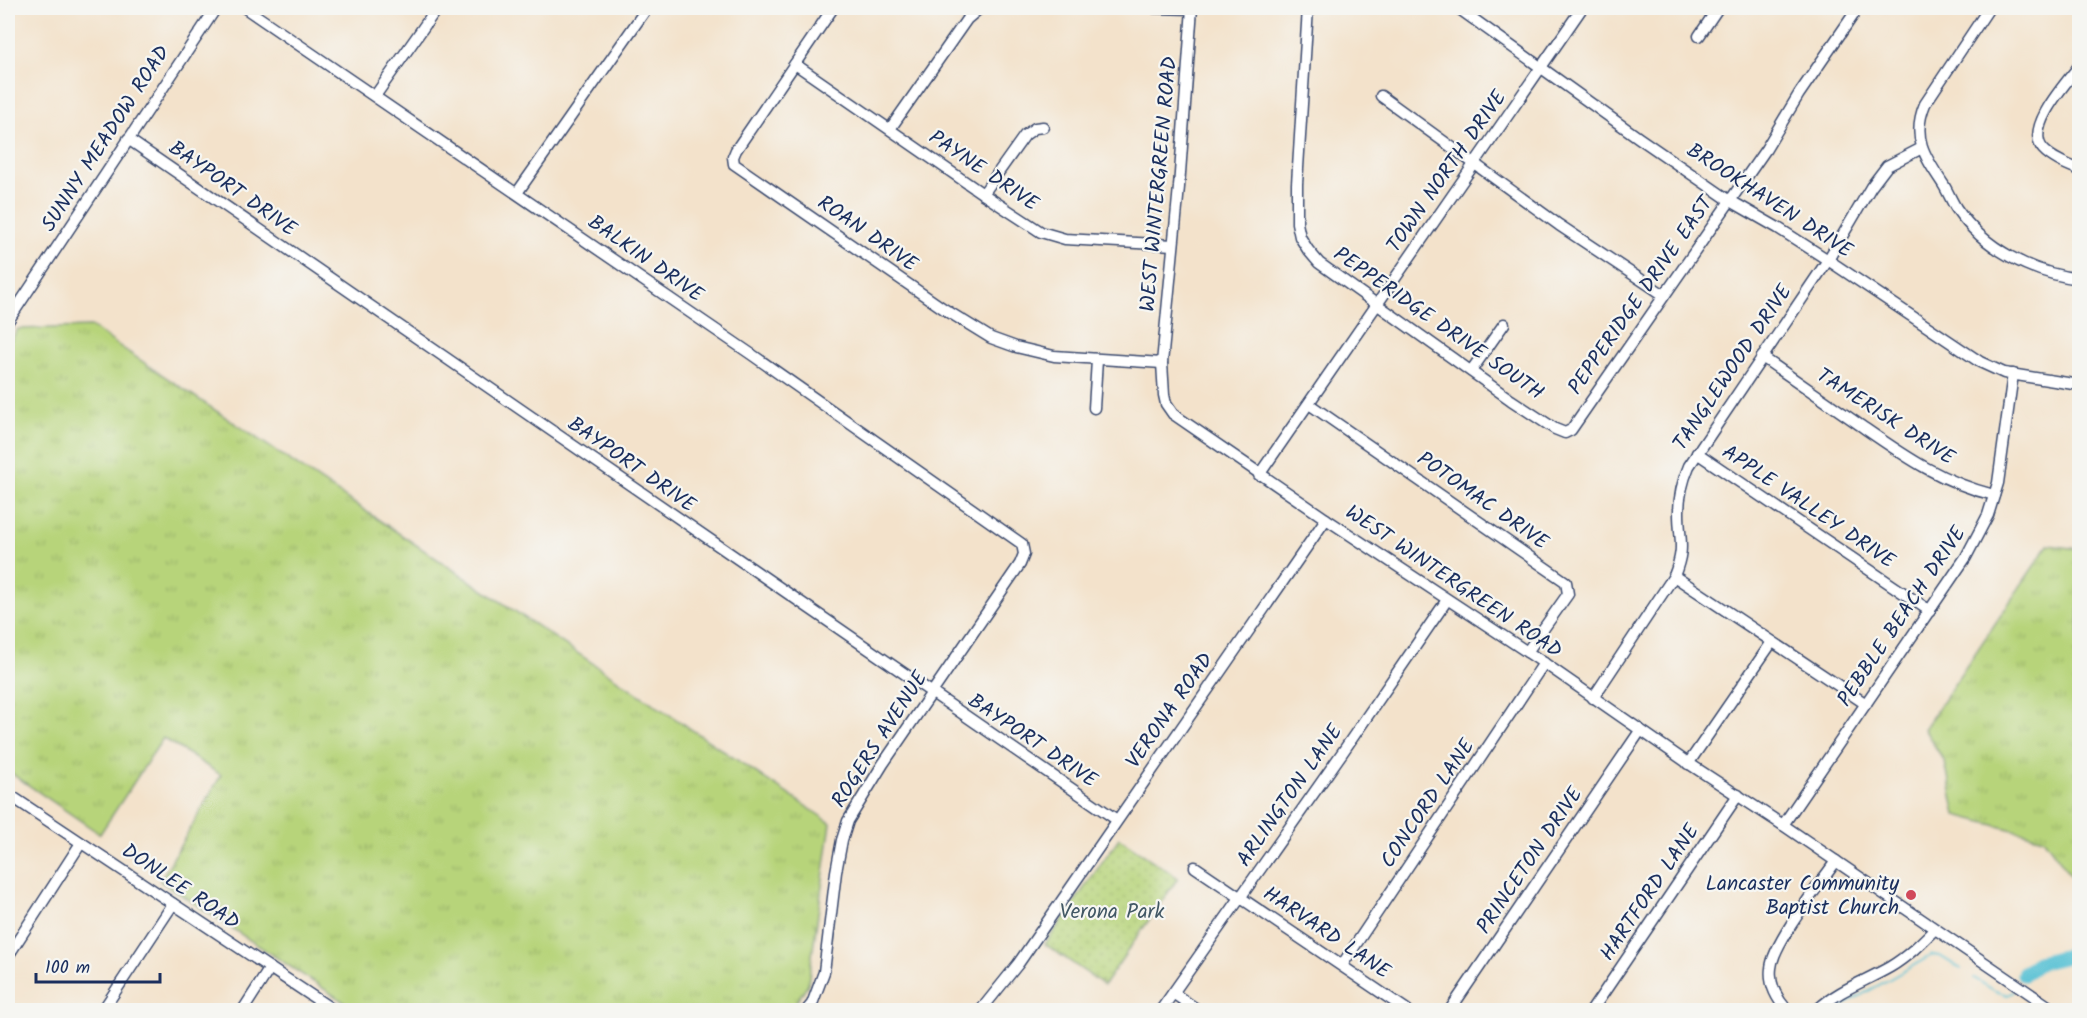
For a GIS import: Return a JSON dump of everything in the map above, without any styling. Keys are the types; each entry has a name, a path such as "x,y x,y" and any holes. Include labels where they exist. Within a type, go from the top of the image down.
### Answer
{"street":[{"name":"SUNNY MEADOW ROAD","path":"8,321 216,8"},
{"name":"BALKIN DRIVE","path":"245,8 517,193 1022,544"},
{"path":"375,96 436,8"},
{"path":"517,193 647,8"},
{"name":"ROAN DRIVE","path":"833,8 736,150 733,157 734,164 944,309 991,338 1016,348 1054,357 1162,363"},
{"path":"890,129 967,18 980,8"},
{"path":"1154,8 1192,8"},
{"name":"WEST WINTERGREEN ROAD","path":"1192,8 1162,363 1164,395 1166,404 1173,414 1259,475 1544,663 2054,1011"},
{"name":"PEPPERIDGE DRIVE SOUTH","path":"1308,8 1297,184 1298,231 1313,257 1471,371 1561,432 1568,432 1574,426"},
{"name":"BROOKHAVEN DRIVE","path":"1458,8 1729,200 1828,260 1980,362 1998,371 2079,385"},
{"name":"TOWN NORTH DRIVE","path":"1259,475 1582,8"},
{"path":"1699,36 1718,8"},
{"name":"PEPPERIDGE DRIVE EAST","path":"1574,426 1771,140 1799,94 1858,8"},
{"path":"1989,8 1925,104 1919,120 1922,147 1957,209 1976,231 2006,254 2027,266 2079,279"},
{"name":"PAYNE DRIVE","path":"795,64 1033,227 1065,238 1173,245"},
{"path":"2079,64 2042,117 2038,134 2039,142 2044,150 2079,170"},
{"path":"1380,96 1559,225 1664,295"},
{"path":"983,194 1025,135 1035,128 1043,127"},
{"name":"BAYPORT DRIVE","path":"128,139 1117,820"},
{"name":"TANGLEWOOD DRIVE","path":"1593,698 1674,576 1682,546 1679,511 1681,492 1689,466 1828,260 1871,187 1887,166 1922,147"},
{"path":"1471,371 1504,324"},
{"name":"TAMERISK DRIVE","path":"1762,357 1932,473 1963,486 1994,495"},
{"path":"1094,408 1097,360"},
{"name":"PEBBLE BEACH DRIVE","path":"1783,825 1930,611 1979,535 1998,483 2013,374"},
{"name":"POTOMAC DRIVE","path":"1309,404 1566,582 1568,594 1527,652"},
{"name":"APPLE VALLEY DRIVE","path":"1697,453 1930,611"},
{"name":"VERONA ROAD","path":"981,1011 1018,964 1326,519"},
{"name":"ROGERS AVENUE","path":"807,1011 824,972 836,872 848,821 883,764 1020,564 1024,554 1022,544"},
{"path":"1674,576 1866,704"},
{"name":"ARLINGTON LANE","path":"1161,1011 1447,600"},
{"path":"1689,764 1772,642"},
{"name":"CONCORD LANE","path":"1341,965 1544,663"},
{"name":"PRINCETON DRIVE","path":"1450,1011 1640,730"},
{"name":"DONLEE ROAD","path":"8,794 333,1011"},
{"name":"HARTFORD LANE","path":"1592,1011 1738,795"},
{"path":"9,951 81,843"},
{"path":"1787,1011 1772,983 1770,971 1773,956 1785,934 1836,861"},
{"name":"HARVARD LANE","path":"1195,867 1407,1011"},
{"path":"103,1011 173,904"},
{"path":"1817,1011 1843,990 1905,958 1934,930"},
{"path":"243,1011 270,969"},
{"path":"1173,993 1198,1011"}],"green space":[{"path":"91,327 831,823 808,984 791,1010 356,1010 160,881 221,775 163,738 100,834 8,771 8,344 18,329"},
{"path":"2048,545 2079,549 2079,887 2043,838 1956,815 1945,762 1924,729"},
{"name":"Verona Park","path":"1119,838 1178,878 1104,985 1045,944"}],"waterway":[{"path":"2024,974 2038,963 2080,953"},
{"path":"1842,1006 1932,955 1940,956 1961,969"},
{"path":"1974,978 1995,991 2008,995 2013,992"}],"place":[{"name":"Lancaster Community Baptist Church","path":"1911,895"}]}
